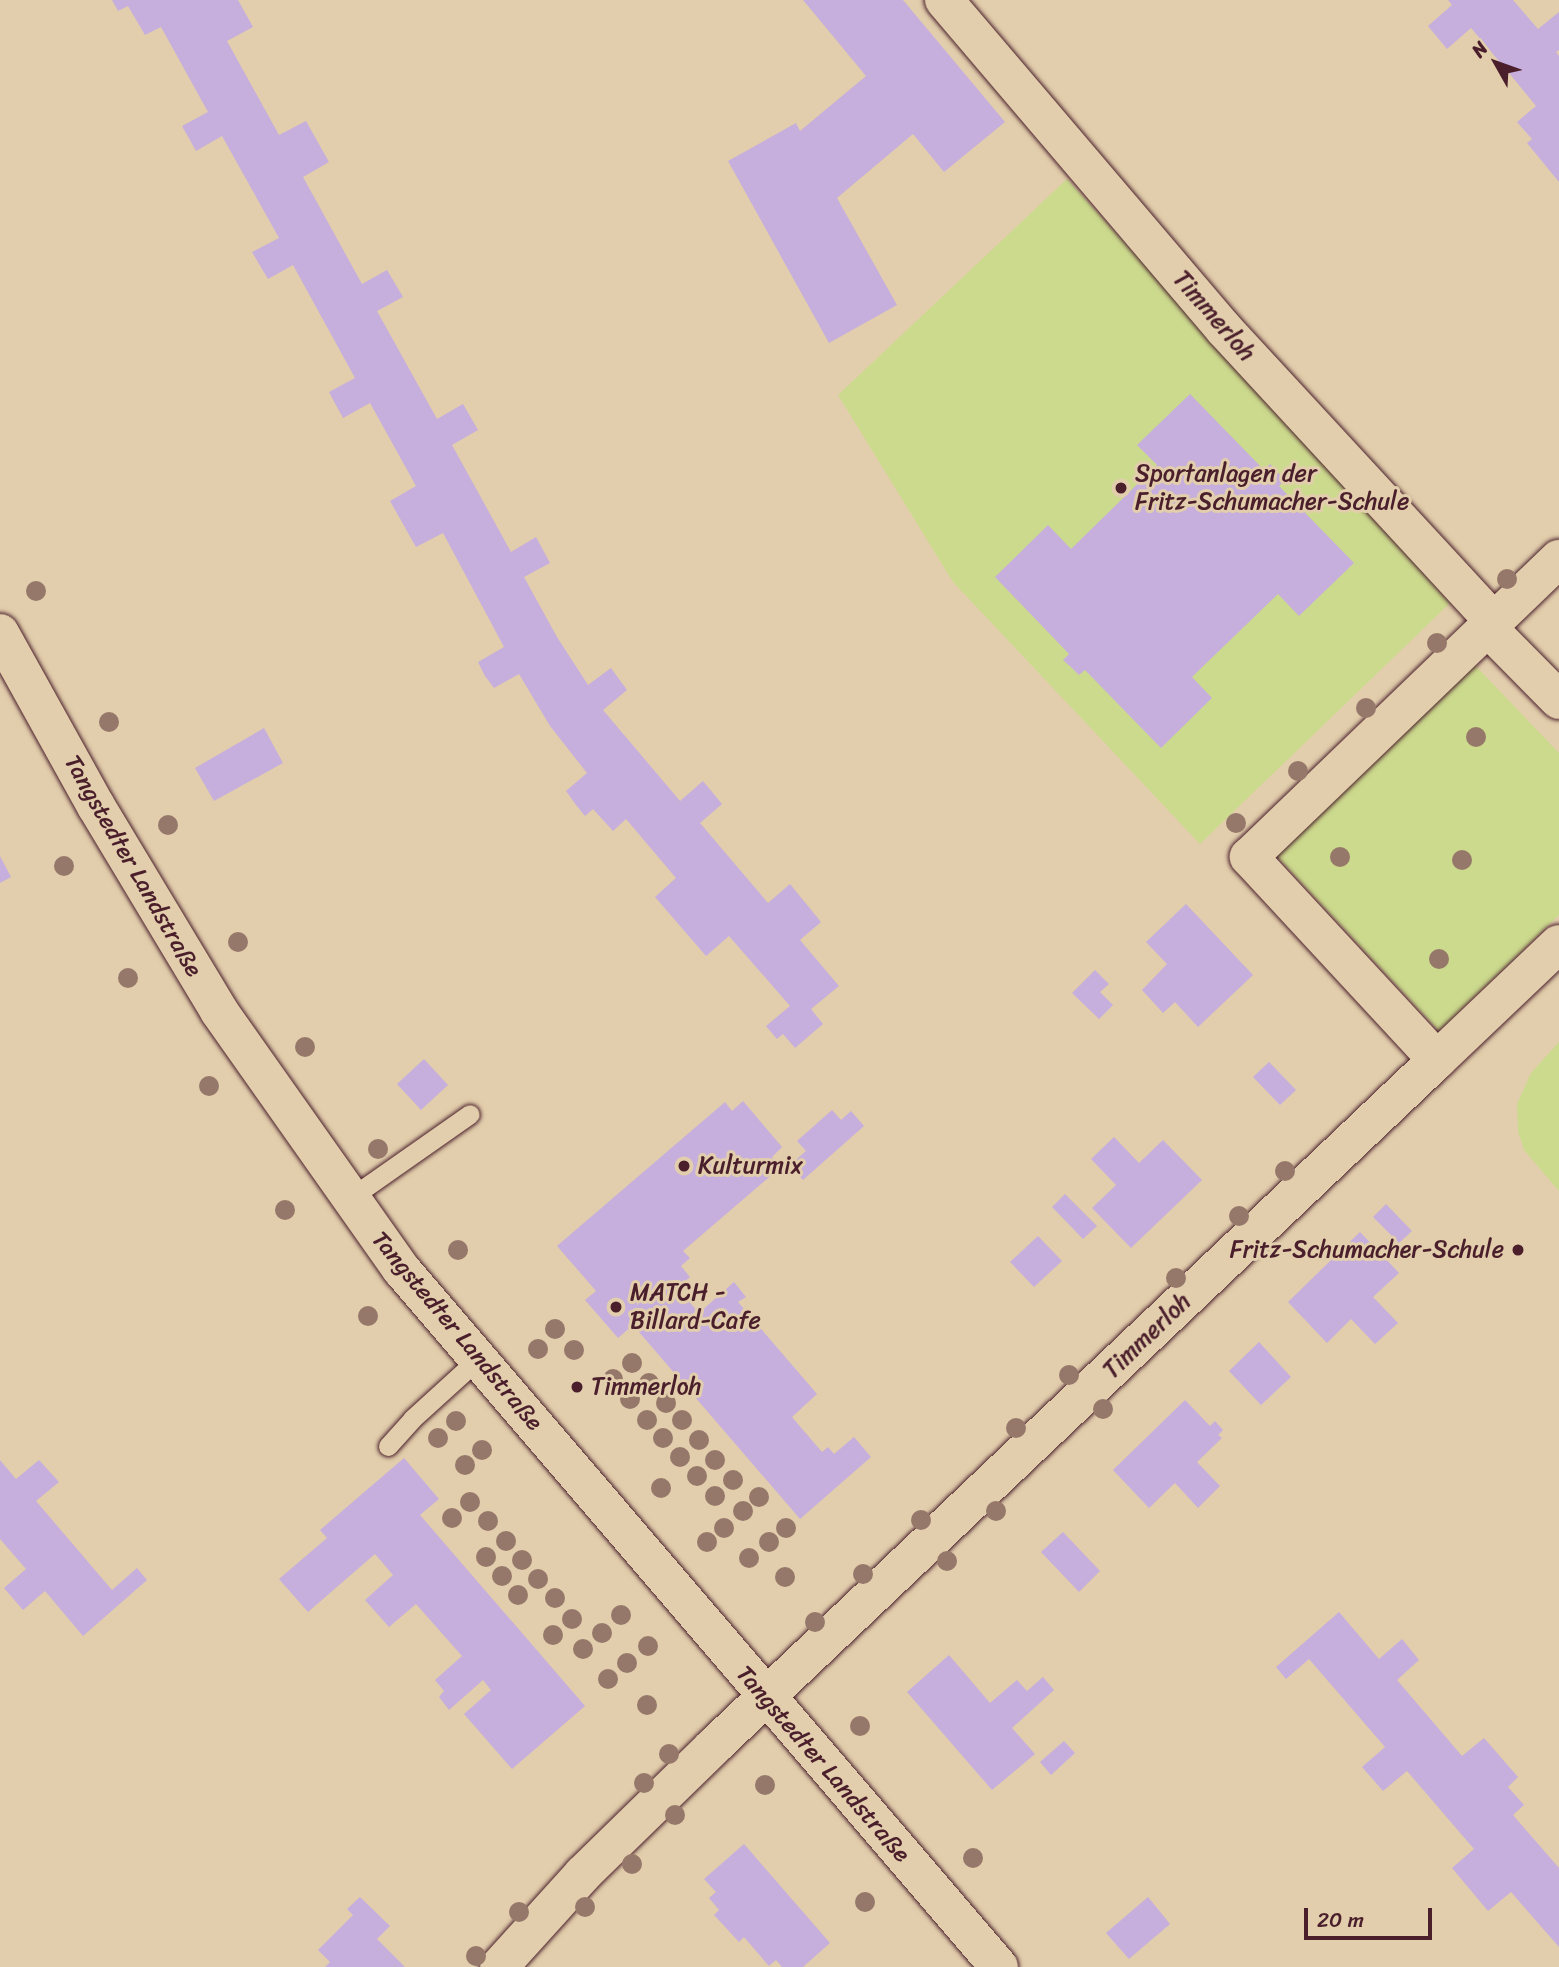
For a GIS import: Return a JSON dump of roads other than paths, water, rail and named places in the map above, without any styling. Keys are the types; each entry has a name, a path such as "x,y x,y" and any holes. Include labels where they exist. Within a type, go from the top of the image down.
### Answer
{"street":[{"name":"Timmerloh","path":"944,0 1224,329 1559,700"},
{"path":"1437,1060 1249,857 1559,559"},
{"name":"Tangstedter Landstraße","path":"0,633 96,806 219,1011 401,1269 999,1967"},
{"name":"Timmerloh","path":"499,1967 583,1874 765,1697 1559,944"}],"lane":[{"path":"350,1198 470,1114"},
{"path":"388,1446 412,1419 478,1359"}],"place":[{"name":"Sportanlagen der Fritz-Schumacher-Schule","path":"1121,488"},
{"name":"Kulturmix","path":"684,1166"},
{"name":"Fritz-Schumacher-Schule","path":"1518,1250"},
{"name":"MATCH - Billard-Cafe","path":"616,1307"},
{"name":"Timmerloh","path":"577,1387"}]}
